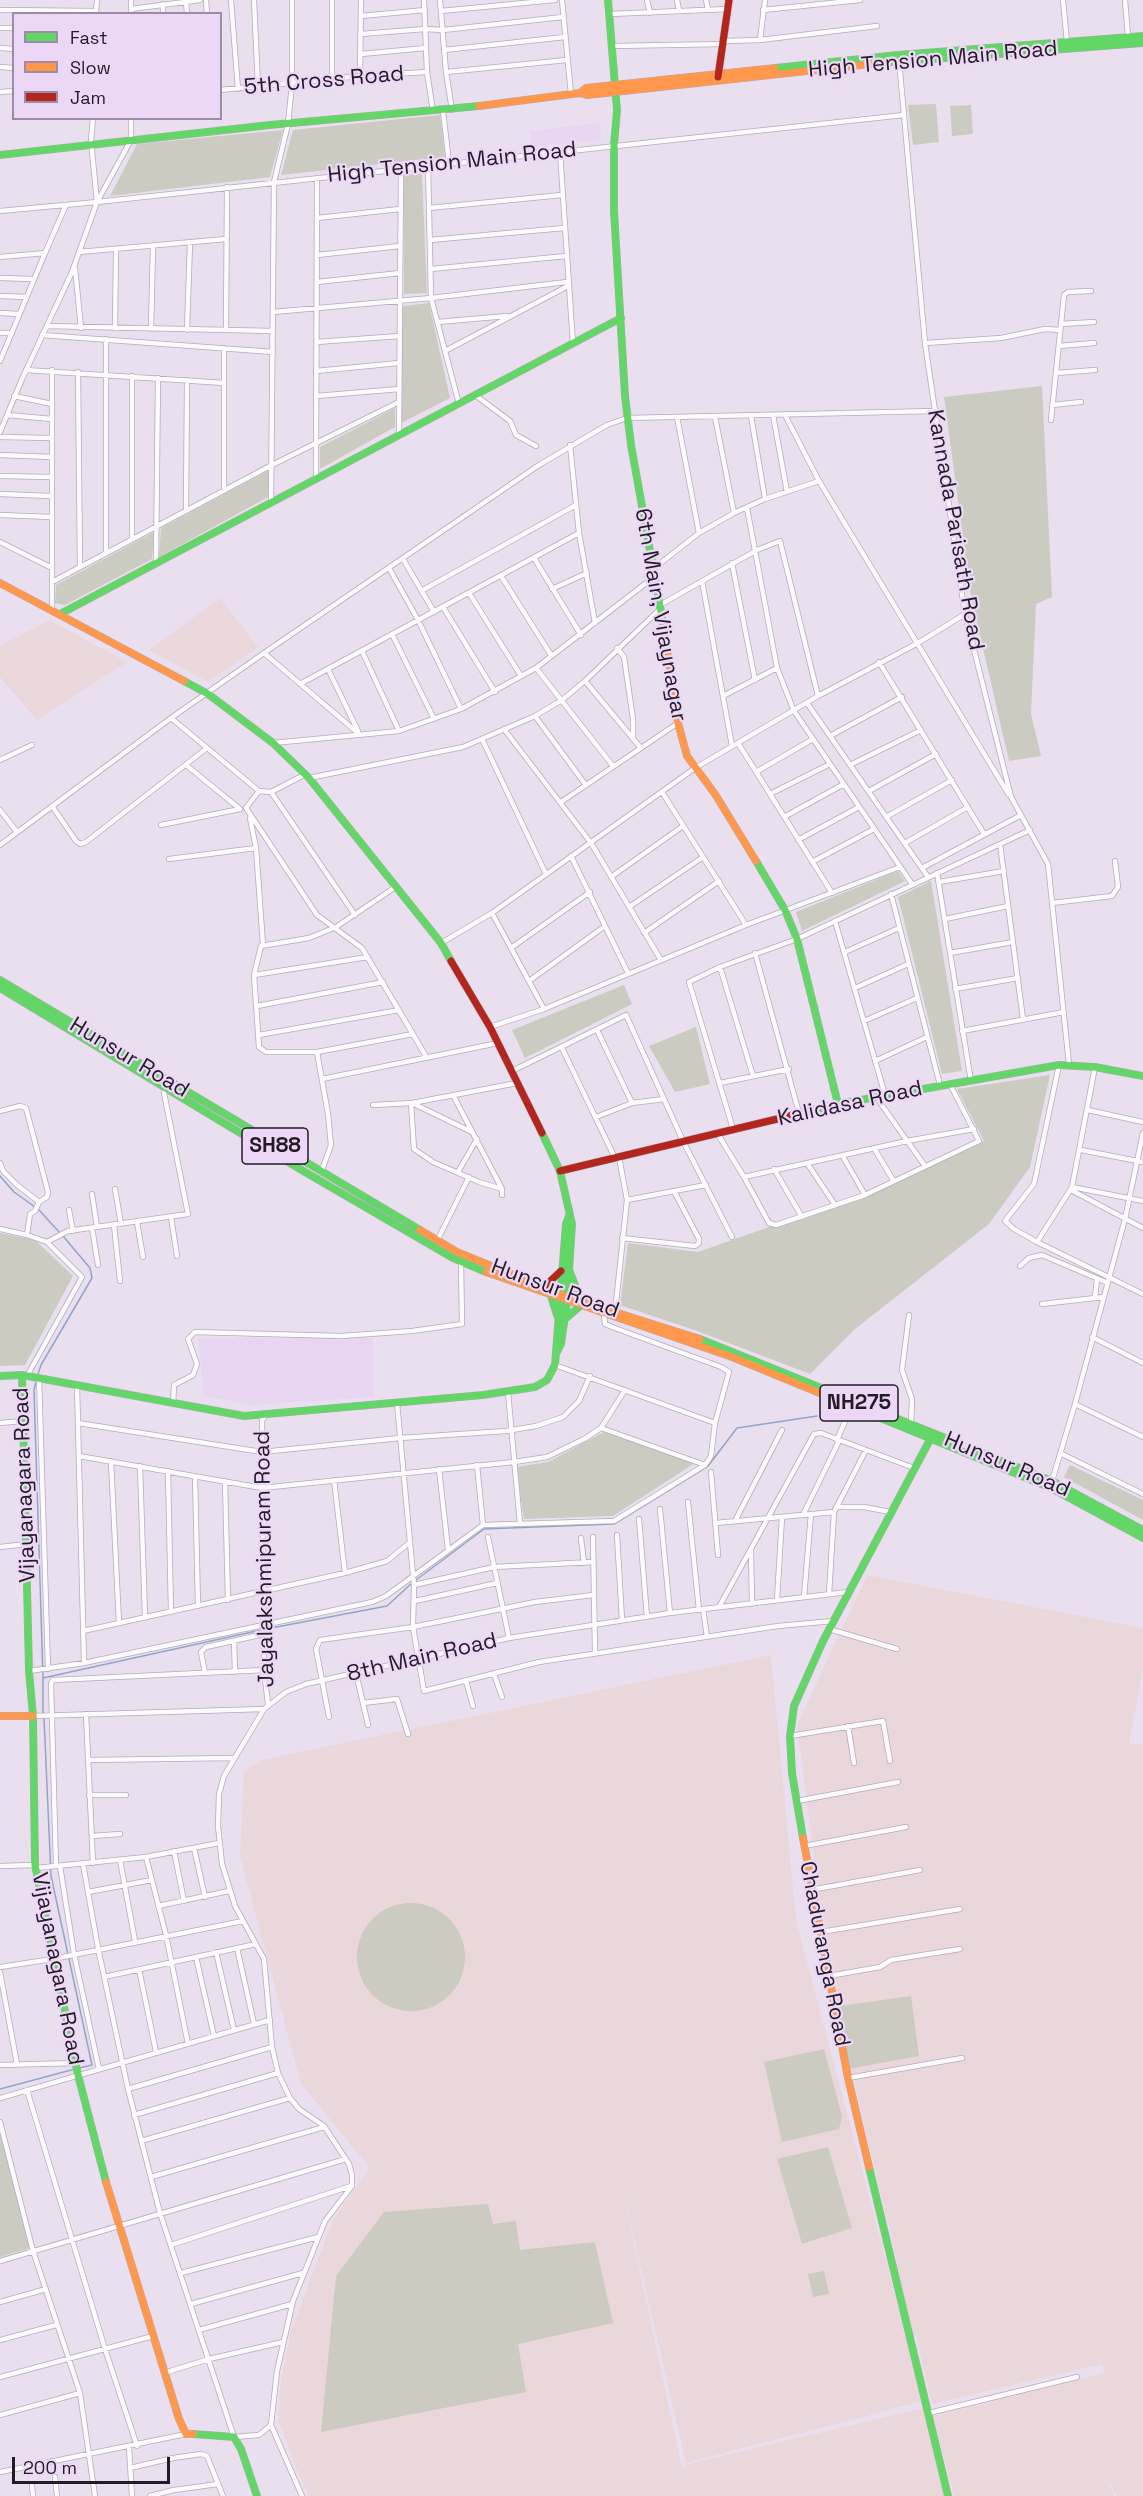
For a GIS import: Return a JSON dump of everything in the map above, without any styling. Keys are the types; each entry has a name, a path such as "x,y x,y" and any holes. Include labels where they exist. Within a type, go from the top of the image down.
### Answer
{"street":[{"path":"0,9 96,12 97,0"},
{"path":"131,0 131,11 163,4 200,0"},
{"path":"231,0 238,89"},
{"path":"254,0 258,87"},
{"path":"271,503 274,182 288,124 292,84 292,0"},
{"path":"332,0 332,80"},
{"path":"360,76 361,0"},
{"path":"424,0 427,72 433,111"},
{"path":"440,0 446,72 452,110"},
{"path":"441,11 555,0"},
{"path":"562,0 571,94"},
{"name":"6th Main, Vijaynagar","path":"608,0 617,110 614,145 614,211 627,418 678,723 687,756 721,803 785,910 797,939 838,1104"},
{"path":"647,0 650,13"},
{"path":"677,0 679,10"},
{"path":"706,0 708,9"},
{"path":"718,77 729,0"},
{"path":"760,40 765,0"},
{"path":"763,10 860,0"},
{"path":"1063,0 1067,42"},
{"path":"1125,0 1128,37"},
{"path":"163,4 163,12"},
{"path":"610,14 728,9"},
{"path":"361,16 425,10"},
{"path":"361,34 425,29 442,30 563,17"},
{"path":"612,46 760,40 877,26"},
{"path":"0,152 443,111 580,93 587,95 615,88 898,58 1143,36"},
{"path":"444,50 565,37"},
{"name":"High Tension Main Road","path":"898,58 1143,43"},
{"path":"361,54 426,48"},
{"name":"Kannada Parisath Road","path":"898,58 925,343 965,614 1011,797 1048,864 1069,1064"},
{"path":"446,72 567,60"},
{"name":"5th Cross Road","path":"222,90 360,76 427,72"},
{"path":"443,111 449,163"},
{"name":"High Tension Main Road","path":"0,211 904,115"},
{"path":"93,120 97,202"},
{"path":"52,438 0,435 14,396 75,265 97,202 131,140 131,120"},
{"path":"560,152 573,344"},
{"path":"428,165 432,298 459,404"},
{"path":"399,435 401,169"},
{"path":"316,479 317,178"},
{"path":"226,330 227,187"},
{"path":"429,208 562,195"},
{"path":"0,360 66,205"},
{"path":"317,218 400,209"},
{"path":"430,240 564,228"},
{"path":"79,252 226,240"},
{"path":"187,330 190,243"},
{"path":"317,255 400,246"},
{"path":"151,329 153,247"},
{"path":"116,250 116,328"},
{"path":"0,257 45,253"},
{"path":"431,269 566,256"},
{"path":"75,265 81,328"},
{"path":"317,282 400,273"},
{"path":"0,278 34,279"},
{"path":"273,312 568,284"},
{"path":"445,351 568,284"},
{"path":"1051,420 1066,293 1091,291"},
{"path":"0,296 27,297"},
{"path":"0,313 19,314"},
{"path":"438,322 512,315"},
{"path":"60,614 621,318"},
{"path":"925,343 1011,336 1045,328 1094,322"},
{"path":"47,326 273,331"},
{"path":"0,333 12,333"},
{"path":"42,335 273,352"},
{"path":"316,342 400,336"},
{"path":"106,339 106,553"},
{"path":"1059,346 1094,343"},
{"path":"224,348 224,490"},
{"path":"316,371 399,363"},
{"path":"26,370 224,383"},
{"path":"52,370 52,610"},
{"path":"1056,373 1095,370"},
{"path":"78,372 80,567"},
{"path":"132,376 132,539"},
{"path":"156,563 158,378"},
{"path":"186,511 187,380"},
{"path":"316,396 399,388"},
{"path":"475,395 510,421 516,435 536,446"},
{"path":"14,396 52,404"},
{"path":"52,582 272,465 399,402"},
{"path":"1052,405 1081,402"},
{"path":"0,845 171,718 264,653 570,445 607,425 627,418 934,411"},
{"path":"7,415 52,419"},
{"path":"773,415 787,492"},
{"path":"785,415 819,481 1011,797"},
{"path":"751,416 765,499"},
{"path":"677,417 699,533"},
{"path":"715,417 734,513"},
{"path":"570,445 579,533 596,622"},
{"path":"0,455 52,457"},
{"path":"0,476 52,477"},
{"path":"653,569 699,533 734,513 765,499 819,481"},
{"path":"0,494 52,496"},
{"path":"421,591 576,505"},
{"path":"747,508 757,550 777,668 794,711 912,885"},
{"path":"0,515 52,518"},
{"path":"300,684 579,533"},
{"path":"171,718 259,791 271,792 308,776 463,747 536,716 561,700 585,681 660,607 732,563 780,541 818,696"},
{"path":"0,542 52,568"},
{"path":"534,558 580,634"},
{"path":"403,559 434,612"},
{"path":"732,563 755,680"},
{"path":"389,568 418,620 461,709"},
{"path":"552,589 587,573"},
{"path":"501,576 551,655"},
{"path":"273,743 399,731 461,709 536,668 654,577"},
{"path":"702,581 732,746"},
{"path":"0,583 208,694 273,743 308,776 441,944 498,1042 558,1167 572,1224 570,1272 555,1343 555,1365 715,1423"},
{"path":"469,593 521,676"},
{"path":"443,607 495,692"},
{"path":"441,944 492,913 695,768 818,696 918,643 965,614"},
{"path":"392,634 434,719"},
{"path":"617,648 624,657 633,719 633,739"},
{"path":"362,651 399,731"},
{"path":"264,653 360,735"},
{"path":"879,662 984,834"},
{"path":"536,668 613,766"},
{"path":"723,696 777,668"},
{"path":"328,669 360,735"},
{"path":"585,681 640,747"},
{"path":"830,736 902,698"},
{"path":"807,703 928,877"},
{"path":"536,716 585,784"},
{"path":"561,802 678,723"},
{"path":"504,729 591,843 661,960"},
{"path":"850,765 921,730"},
{"path":"482,739 546,874"},
{"path":"756,772 813,739"},
{"path":"738,743 832,893"},
{"path":"0,760 32,745"},
{"path":"52,806 76,841 80,844 86,842 207,748"},
{"path":"869,791 936,754"},
{"path":"770,794 830,764"},
{"path":"186,765 250,815 317,915 362,948 427,1058"},
{"path":"886,817 952,780"},
{"path":"784,817 844,784"},
{"path":"160,825 243,808 259,791"},
{"path":"271,792 355,915"},
{"path":"662,792 746,925"},
{"path":"798,840 859,807"},
{"path":"905,843 968,807"},
{"path":"0,810 17,832"},
{"path":"250,815 256,848 263,945 254,975 259,1047 266,1052 317,1052 413,1034"},
{"path":"922,868 1021,815"},
{"path":"611,877 683,826"},
{"path":"812,862 874,829"},
{"path":"733,1130 689,982 755,953 797,939 1030,830"},
{"path":"1000,844 1023,1019"},
{"path":"169,859 256,848"},
{"path":"571,856 628,973"},
{"path":"629,907 703,857"},
{"path":"1052,903 1112,896 1118,887 1115,861"},
{"path":"490,1027 544,1009 746,925 900,867"},
{"path":"939,882 1004,871"},
{"path":"938,873 971,1081"},
{"path":"644,933 718,881"},
{"path":"263,945 309,938 336,927 397,886"},
{"path":"511,948 590,892"},
{"path":"891,894 939,1085"},
{"path":"945,919 1008,906"},
{"path":"492,913 544,1009"},
{"path":"835,921 885,1095"},
{"path":"529,981 605,926"},
{"path":"844,952 899,928"},
{"path":"950,953 1013,942"},
{"path":"755,953 789,1069 799,1113"},
{"path":"254,975 368,957"},
{"path":"855,988 908,964"},
{"path":"720,967 753,1076"},
{"path":"956,989 1018,978"},
{"name":"Hunsur Road","path":"0,980 437,1241 461,1258 544,1287 563,1298 615,1311 718,1345 911,1425 932,1437 1052,1481 1143,1530"},
{"path":"256,1006 383,982"},
{"path":"0,988 315,1178 461,1258 551,1296 563,1298"},
{"path":"864,1022 917,998"},
{"path":"259,1035 399,1010"},
{"path":"962,1031 1064,1012"},
{"path":"512,1071 626,1015 683,1142 732,1237"},
{"path":"597,1030 632,1102"},
{"path":"875,1061 927,1037"},
{"path":"322,1079 498,1042"},
{"path":"562,1048 617,1158 627,1200 615,1311"},
{"path":"317,1052 331,1145 321,1173"},
{"path":"1059,1065 1034,1184 1005,1221 1037,1242 1109,1280 1143,1294"},
{"name":"Kalidasa Road","path":"558,1167 617,1158 875,1096 1059,1065 1095,1067 1143,1076"},
{"path":"1037,1242 1071,1188 1081,1150 1095,1067"},
{"path":"720,1083 789,1069"},
{"path":"373,1105 411,1103 518,1083"},
{"path":"717,1133 772,1225 865,1196 894,1180 979,1141 950,1083"},
{"path":"46,1242 73,1231 188,1214 164,1093 166,1088"},
{"path":"411,1103 414,1149 433,1162 502,1192 453,1095"},
{"path":"875,1096 925,1166"},
{"path":"596,1118 632,1102 664,1099"},
{"path":"411,1103 474,1133"},
{"path":"0,1111 23,1106 28,1111 48,1192 45,1200 37,1201 3,1171 0,1162"},
{"path":"1088,1110 1143,1122"},
{"path":"744,1177 907,1141 974,1129"},
{"path":"1052,1481 1141,1162 1143,1133"},
{"path":"458,1172 477,1139"},
{"path":"874,1148 894,1180"},
{"path":"1081,1150 1141,1162"},
{"path":"842,1155 865,1196"},
{"path":"807,1163 835,1205"},
{"path":"774,1169 802,1216"},
{"path":"437,1241 469,1177"},
{"path":"627,1200 705,1185"},
{"path":"1071,1188 1143,1201"},
{"path":"1071,1188 1143,1228"},
{"path":"115,1189 121,1224"},
{"path":"622,1238 695,1246 699,1243 674,1191"},
{"path":"92,1194 98,1265"},
{"path":"27,1234 30,1214 35,1210 37,1201"},
{"path":"69,1210 73,1231"},
{"path":"563,1298 561,1271 569,1215"},
{"path":"171,1216 177,1256"},
{"path":"137,1221 142,1257"},
{"path":"114,1225 120,1281"},
{"path":"0,1229 27,1234 46,1242 81,1277 24,1376"},
{"path":"1020,1266 1029,1258 1042,1255 1097,1279 1109,1280"},
{"path":"173,1403 174,1385 193,1375 197,1364 194,1350 188,1339 195,1332 341,1336 412,1331 462,1324 461,1258"},
{"path":"544,1287 561,1271"},
{"path":"570,1272 581,1304 604,1315 732,1357 851,1407 932,1437 1051,1488 1143,1538"},
{"path":"1095,1297 1097,1279"},
{"path":"551,1296 561,1319"},
{"path":"1042,1304 1104,1297"},
{"path":"561,1319 581,1304"},
{"path":"29,1671 84,1663 372,1602 386,1596 483,1525 614,1521 705,1465 711,1456 715,1423 729,1375 726,1369 618,1330 605,1324 604,1315"},
{"path":"909,1315 902,1370 911,1395 913,1412 911,1425"},
{"path":"1092,1337 1143,1363"},
{"name":"Jayalakshmipuram Road","path":"0,1376 24,1376 225,1413 266,1415 508,1392 542,1384 547,1380 555,1365"},
{"name":"Vijayanagara Road","path":"24,1376 29,1671 33,1716 36,1866 78,2075 103,2172 164,2373 186,2434"},
{"path":"78,1423 262,1452 400,1438 511,1430 563,1417 579,1401 590,1377"},
{"path":"39,1379 48,1669"},
{"path":"77,1385 84,1663"},
{"path":"79,1456 262,1488 514,1462 547,1457 601,1428 626,1390"},
{"path":"508,1392 520,1524"},
{"path":"397,1403 414,1584 413,1627 424,1691 539,1662 595,1652 834,1621"},
{"path":"1075,1404 1143,1437"},
{"path":"803,1515 851,1407"},
{"name":"Jayalakshmipuram Road","path":"266,1415 262,1420 266,1707"},
{"path":"0,1423 23,1421"},
{"path":"601,1428 705,1465"},
{"path":"735,1521 782,1430"},
{"path":"719,1607 812,1436 817,1433 914,1468"},
{"name":"Chaduranga Road","path":"932,1437 890,1512 830,1629 794,1706 789,1736 791,1763 811,1890 848,2078 948,2496"},
{"path":"829,1594 835,1510 866,1450"},
{"path":"1060,1453 1143,1494"},
{"path":"111,1461 119,1623"},
{"path":"140,1466 145,1617"},
{"path":"477,1466 483,1525"},
{"path":"439,1469 448,1550"},
{"path":"168,1471 171,1612"},
{"path":"711,1472 718,1554"},
{"path":"195,1476 198,1606"},
{"path":"334,1480 345,1573"},
{"path":"225,1481 228,1600"},
{"path":"688,1502 706,1637"},
{"path":"716,1523 864,1507 890,1512"},
{"path":"660,1509 670,1613"},
{"path":"804,1597 811,1514"},
{"path":"777,1600 782,1517"},
{"path":"639,1519 647,1617"},
{"path":"617,1535 622,1620"},
{"path":"488,1537 501,1610 509,1638"},
{"path":"593,1537 595,1652"},
{"path":"581,1538 584,1563"},
{"path":"83,1631 345,1573 387,1561 409,1543"},
{"path":"0,1547 27,1544"},
{"path":"751,1549 752,1604"},
{"path":"414,1584 494,1567 593,1562"},
{"path":"415,1601 496,1583"},
{"name":"8th Main Road","path":"0,1716 266,1707 297,1688 509,1638 594,1623 848,1592"},
{"path":"329,1717 316,1649 320,1640 413,1627 535,1602 593,1595"},
{"path":"830,1629 897,1649"},
{"path":"205,1673 203,1650 264,1634"},
{"path":"234,1641 235,1672"},
{"path":"99,2069 58,1866 51,1684 53,1680 264,1670"},
{"path":"356,1673 368,1725"},
{"path":"494,1674 502,1697"},
{"path":"466,1681 473,1706"},
{"path":"363,1703 397,1699 408,1734"},
{"path":"266,1707 224,1776 219,1794 219,1843 229,1891 264,1959 272,2047 278,2073 290,2098 299,2109 324,2126 346,2158 352,2175 352,2186 325,2221 303,2273 292,2304 277,2371 271,2425 302,2496"},
{"path":"86,1714 93,1863"},
{"path":"789,1736 883,1721 890,1761"},
{"path":"848,1726 855,1763"},
{"path":"88,1760 233,1758"},
{"path":"797,1801 898,1782"},
{"path":"90,1795 126,1795"},
{"path":"804,1846 906,1827"},
{"path":"92,1836 120,1834"},
{"path":"0,1866 58,1866 93,1863 146,1857 219,1843"},
{"path":"194,1848 205,1897"},
{"path":"174,1851 184,1901"},
{"path":"146,1857 166,1935 188,2044"},
{"path":"120,1860 135,1941"},
{"path":"83,1864 122,2063 160,2213 234,2437 241,2449 257,2496"},
{"path":"811,1890 920,1870"},
{"path":"88,1892 152,1880"},
{"path":"158,1906 229,1891"},
{"path":"820,1932 960,1909"},
{"path":"0,1967 53,1959 98,1948 243,1921"},
{"path":"104,1977 256,1944"},
{"path":"237,1948 254,2024"},
{"path":"828,1976 880,1967 891,1960 960,1949"},
{"path":"216,1952 234,2030"},
{"path":"196,1957 214,2036"},
{"path":"139,1969 156,2052"},
{"path":"0,1972 17,2064"},
{"path":"0,2098 270,2020"},
{"path":"128,2089 272,2047"},
{"path":"848,2078 962,2058"},
{"path":"0,2065 76,2063"},
{"path":"135,2115 278,2073"},
{"path":"27,2090 71,2241 137,2446"},
{"path":"141,2141 290,2098"},
{"path":"0,2122 33,2251 80,2393 95,2496"},
{"path":"151,2177 324,2126"},
{"path":"0,2261 346,2158"},
{"path":"171,2245 352,2186"},
{"path":"181,2273 318,2237"},
{"path":"191,2304 303,2273"},
{"path":"0,2302 46,2289"},
{"path":"199,2330 292,2304"},
{"path":"0,2340 56,2325"},
{"path":"0,2377 153,2336"},
{"path":"164,2373 209,2359 283,2342"},
{"path":"929,2414 1077,2377"},
{"path":"0,2415 80,2393"},
{"path":"0,2472 137,2446 186,2434 234,2437 258,2434 271,2425"},
{"path":"129,2447 132,2496"},
{"path":"130,2468 201,2454 207,2456 223,2496"},
{"path":"55,2477 57,2496"},
{"path":"150,2496 218,2484"},
{"path":"32,2486 33,2496"}],"shaded area":[{"path":"936,104 939,142 913,145 908,105"},
{"path":"971,105 973,134 952,136 950,106"},
{"path":"440,115 445,157 281,175 293,130"},
{"path":"600,123 601,140 531,147 530,131"},
{"path":"283,130 270,177 110,196 137,144"},
{"path":"404,174 422,174 427,293 404,294"},
{"path":"429,303 450,398 401,423 403,306"},
{"path":"1042,386 1052,597 1036,604 1031,714 1041,756 1009,761 971,596 944,397"},
{"path":"395,408 395,427 320,469 320,447"},
{"path":"268,471 268,497 159,557 161,528"},
{"path":"154,532 152,559 65,605 55,603 56,585"},
{"path":"220,598 258,647 208,682 149,650"},
{"path":"49,620 127,662 37,720 0,677 0,646"},
{"path":"898,871 905,881 802,931 796,912"},
{"path":"931,881 962,1071 942,1074 898,897"},
{"path":"624,985 632,1004 525,1058 512,1030"},
{"path":"696,1027 710,1084 675,1092 649,1046"},
{"path":"1050,1075 1030,1167 989,1224 855,1329 810,1374 700,1332 620,1305 628,1243 698,1252 891,1184 984,1141 957,1089"},
{"path":"0,1233 35,1240 73,1276 25,1365 0,1366"},
{"path":"198,1338 373,1338 374,1397 253,1405 204,1396"},
{"path":"604,1432 695,1463 613,1516 524,1519 516,1467 548,1462"},
{"path":"1070,1465 1143,1500 1143,1520 1064,1477"},
{"path":"867,1575 1143,1628 1143,1668 1129,1744 1143,1744 1143,2496 1117,2496 1106,2478 1114,2496 954,2496 933,2416 1105,2373 1102,2364 932,2404 916,2336 912,2336 894,2248 831,1987 797,1725"},
{"path":"771,1655 796,1920 923,2401 686,2463 621,2183 682,2468 685,2465 923,2408 946,2496 309,2496 279,2422 280,2385 291,2331 333,2219 370,2168 301,2084 240,1856 244,1771 261,1760"},
{"path":"411,1903 432,1907 449,1919 461,1936 465,1957 461,1978 449,1995 432,2007 411,2011 390,2007 373,1995 361,1978 357,1957 361,1936 373,1919 390,1907"},
{"path":"911,1996 919,2056 848,2069 840,2006"},
{"path":"824,2049 842,2116 839,2129 782,2142 764,2062"},
{"path":"0,2131 30,2248 0,2257"},
{"path":"828,2147 852,2228 802,2244 777,2159"},
{"path":"488,2204 493,2224 516,2221 520,2250 595,2242 613,2323 518,2344 526,2392 321,2432 336,2276 384,2212"},
{"path":"824,2271 829,2294 813,2297 808,2274"}],"waterway":[{"path":"0,1176 14,1192 35,1207"},
{"path":"39,1210 60,1233"},
{"path":"38,1374 92,1278 90,1268 63,1236"},
{"path":"36,1382 34,1390 43,1677"},
{"path":"416,1580 484,1529 614,1524 708,1466 737,1428 817,1416"},
{"path":"266,1629 387,1606 412,1583"},
{"path":"43,1713 43,1678 261,1630"},
{"path":"44,1718 51,1876 92,2065 79,2068"},
{"path":"0,2089 75,2069"}],"traffic: fast":[{"path":"608,0 617,110 614,145 614,211 625,396 631,445 663,623"},
{"path":"775,68 898,55 1143,36"},
{"path":"880,63 1143,43"},
{"path":"0,155 270,125 479,106"},
{"path":"60,614 621,318"},
{"path":"184,681 208,694 273,743 309,778 441,943 451,961"},
{"path":"756,861 785,910 797,939 838,1104"},
{"path":"0,980 420,1230"},
{"path":"0,988 305,1172 453,1258 486,1272"},
{"path":"798,1114 838,1104 1059,1065 1095,1067 1143,1076"},
{"path":"542,1133 560,1171 572,1224 567,1302 561,1344 556,1354"},
{"path":"0,1376 22,1375 244,1416 483,1395 535,1387 547,1380 555,1365 566,1224 569,1216"},
{"path":"570,1272 581,1301"},
{"path":"551,1296 558,1318"},
{"path":"564,1320 580,1306"},
{"path":"700,1339 960,1444"},
{"path":"22,1375 29,1671 33,1716 35,1865 78,2075 106,2182"},
{"path":"849,1405 1051,1488 1143,1538"},
{"path":"803,1838 792,1773 790,1736 794,1706 823,1641 933,1434"},
{"path":"979,1452 1052,1481 1143,1530"},
{"path":"869,2167 948,2496"},
{"path":"193,2434 234,2437 241,2449 257,2496"}],"traffic: slow":[{"path":"479,106 580,93 587,95 880,63"},
{"path":"580,93 586,88 775,68"},
{"path":"0,583 184,681"},
{"path":"663,623 678,723 687,756 715,794 756,861"},
{"path":"420,1230 457,1252 567,1297 700,1339"},
{"path":"486,1272 732,1357 849,1405"},
{"path":"0,1716 33,1716"},
{"path":"803,1838 848,2078 869,2167"},
{"path":"106,2182 179,2419 186,2434 193,2434"}],"traffic: jam":[{"path":"718,77 729,0"},
{"path":"451,961 490,1027 542,1133"},
{"path":"560,1171 798,1114"},
{"path":"544,1287 561,1271"}]}
